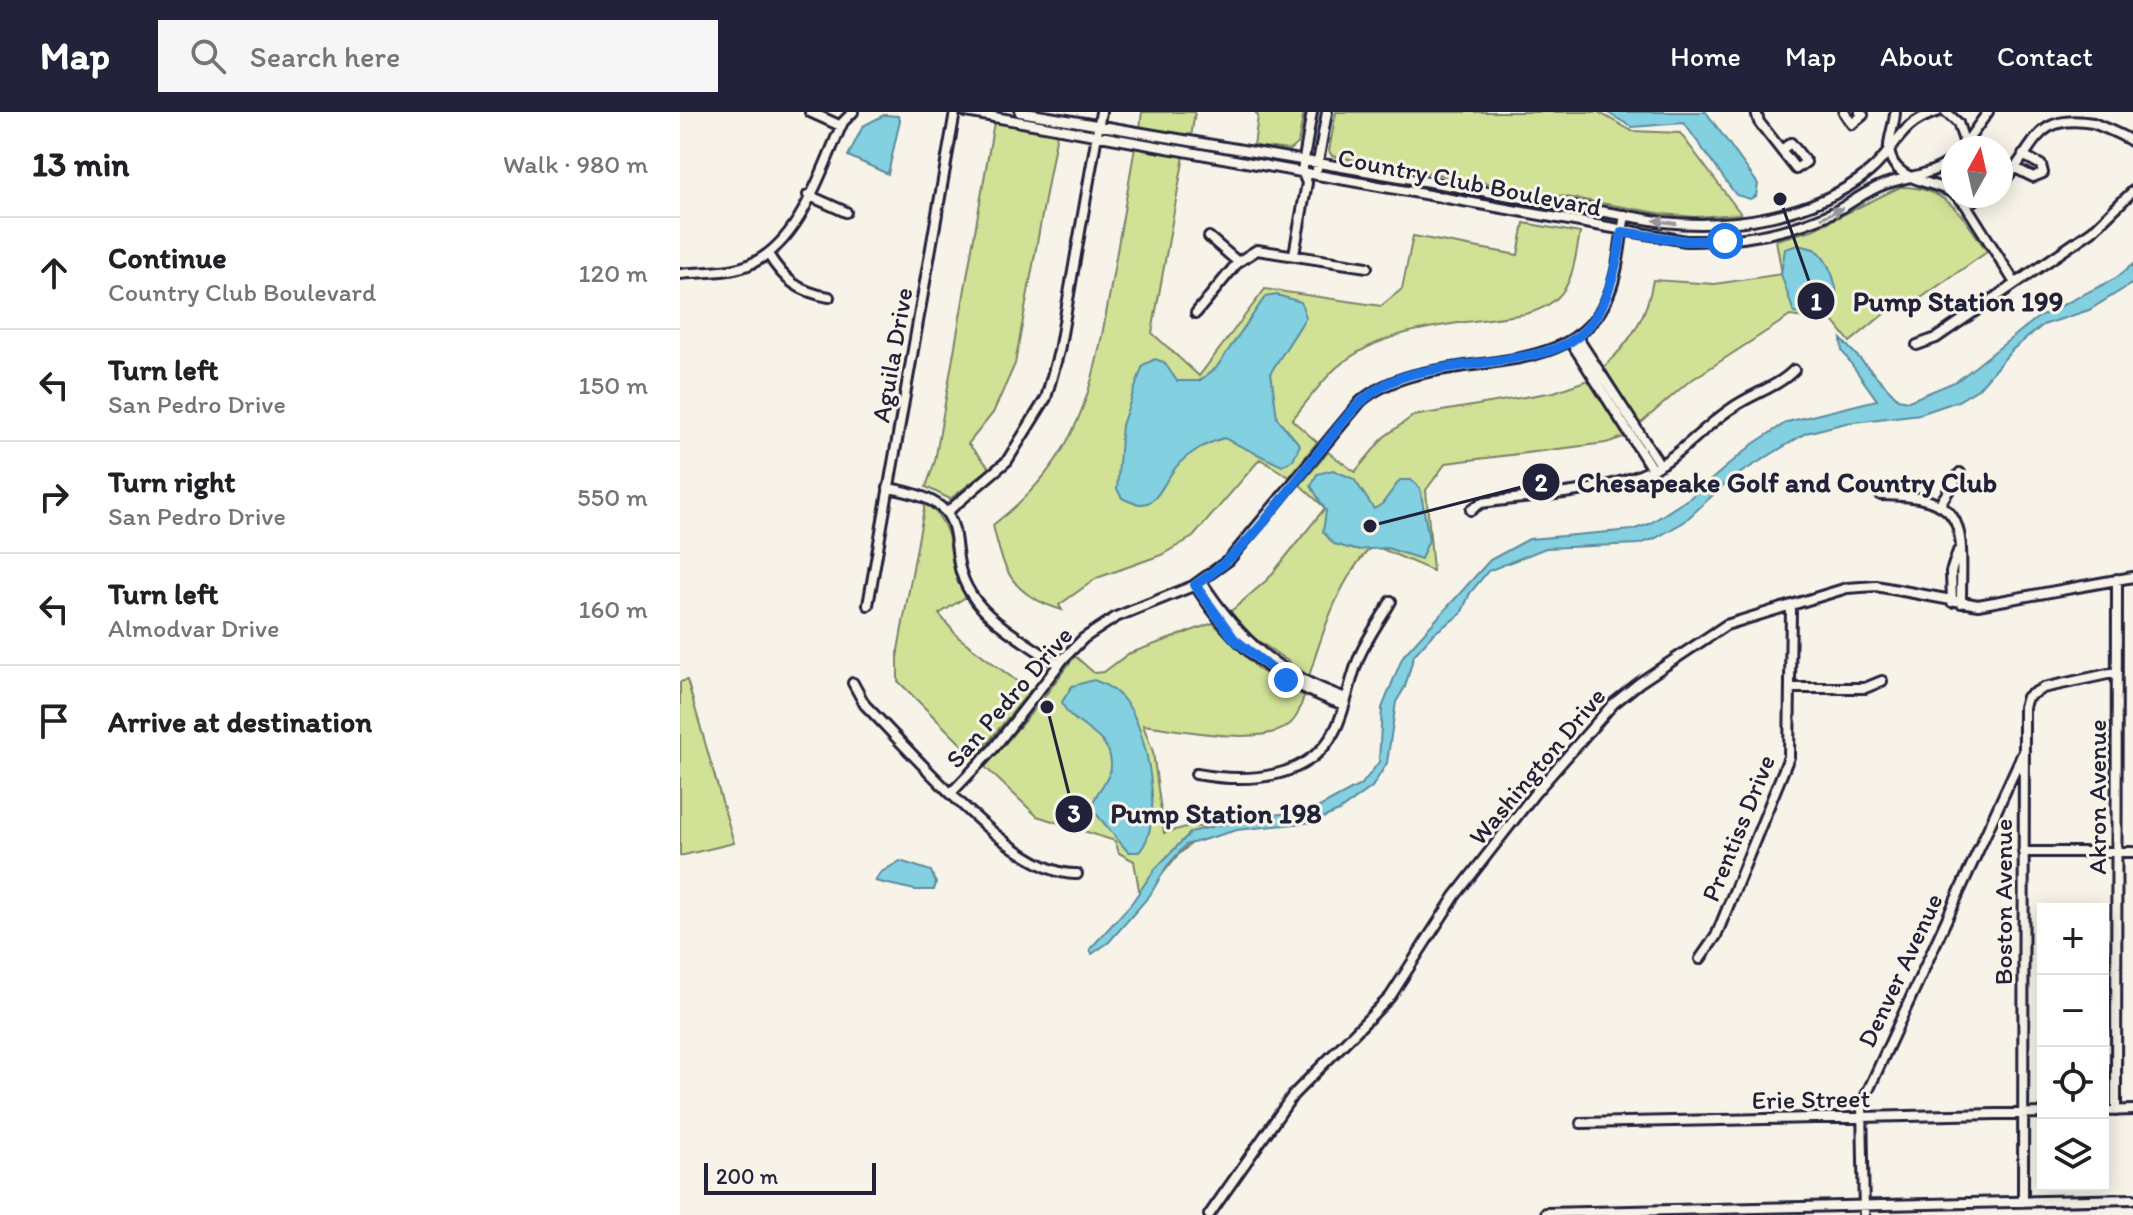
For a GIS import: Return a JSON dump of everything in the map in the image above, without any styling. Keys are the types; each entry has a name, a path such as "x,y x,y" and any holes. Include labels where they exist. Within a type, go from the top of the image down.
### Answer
{"street":[{"path":"810,112 841,126"},
{"path":"680,274 736,268 768,254 794,225 841,126 853,112"},
{"name":"Aguila Drive","path":"868,605 955,112"},
{"name":"Country Club Boulevard","path":"966,112 1098,130 1303,166 1407,176 1625,215 1702,225 1778,215 1816,202 1870,171 1904,129 1937,112"},
{"name":"Country Club Boulevard","path":"1020,112 1098,130"},
{"path":"947,512 1007,461 1046,398 1059,351 1101,112"},
{"path":"1307,183 1303,166 1312,112"},
{"path":"1294,254 1307,183 1317,168 1327,112"},
{"path":"1756,112 1781,150"},
{"path":"1844,112 1852,124 1863,115 1860,112"},
{"path":"1895,112 1889,148 1900,172 1941,189"},
{"path":"1946,112 1958,123 1961,136"},
{"path":"1971,136 1988,112"},
{"path":"2023,155 2041,165 2043,173 2033,177 2015,168 2023,155 2045,122 2063,115 2074,116 2133,142"},
{"name":"Country Club Boulevard","path":"1317,168 1622,232 1686,241 1746,239 1798,226 1838,210 1880,186 1913,179 1941,165"},
{"path":"1917,345 1936,338 2092,231 2133,191"},
{"path":"808,195 846,212"},
{"path":"1970,208 2015,283"},
{"path":"1625,215 1610,294 1595,320 1574,340 1656,467"},
{"path":"1209,237 1238,262"},
{"path":"1196,313 1238,262 1257,250 1367,267"},
{"path":"768,254 794,286 829,297"},
{"name":"San Pedro Drive","path":"952,792 1011,729 1079,642 1109,621 1198,583 1239,550 1342,423 1379,388 1413,373 1538,354 1574,340"},
{"path":"1471,510 1481,503 1621,481 1656,467 1718,417 1794,370"},
{"path":"1940,504 1960,473"},
{"path":"888,488 924,495 947,512 953,525 964,576 976,600 1059,665"},
{"path":"1881,495 1918,496 1940,504 1956,522 1961,543 1956,603"},
{"name":"Washington Drive","path":"1209,1215 1275,1117 1390,997 1473,873 1613,704 1726,625 1791,608 1847,588 1868,585 1956,603 1989,603 2133,577"},
{"name":"Akron Avenue","path":"2116,1111 2117,579"},
{"path":"1198,583 1253,648 1295,677 1345,701"},
{"path":"1196,774 1226,778 1289,771 1322,749 1335,730 1361,654 1391,601"},
{"name":"Prentiss Drive","path":"1700,959 1716,936 1790,751 1791,608"},
{"name":"Boston Avenue","path":"2023,1202 2024,707 2030,694 2117,672"},
{"path":"1791,688 1865,688 1882,681"},
{"path":"853,683 865,705 1007,846 1058,872 1077,874"},
{"name":"Denver Avenue","path":"1864,1210 1862,1104 2023,753"},
{"path":"2023,852 2133,852"},
{"path":"2109,1111 2133,1110"},
{"name":"Erie Street","path":"1581,1123 2037,1113"},
{"path":"1546,1213 1864,1210 2133,1199"}],"green space":[{"path":"1142,112 1195,112 1191,137 1140,128"},
{"path":"1255,112 1304,112 1298,144 1289,150 1254,146 1258,116"},
{"path":"1336,112 1598,112 1632,131 1680,133 1741,214 1694,217 1664,214 1332,156 1329,151"},
{"path":"994,122 1057,133 1015,364 993,413 968,444 990,468 950,499 926,487 935,461"},
{"path":"1135,147 1184,156 1152,333 1199,376 1265,289 1381,306 1402,289 1413,236 1518,255 1524,223 1580,233 1567,284 1552,302 1525,314 1402,334 1356,353 1330,374 1292,420 1317,442 1289,477 1260,459 1193,537 1161,555 1097,578 1059,605 1062,610 1032,597 1013,580 1001,556 993,525 1045,475 1063,449 1088,393 1103,329"},
{"path":"1900,187 1916,188 1941,198 1941,208 1954,208 1987,252 1912,304 1885,313 1850,342 1834,322 1790,316 1687,383 1640,424 1604,367 1636,328 1647,306 1653,280 1715,284 1782,274 1776,240 1812,230"},
{"path":"1588,380 1624,437 1606,443 1446,463 1426,490 1433,571 1373,545 1342,590 1326,624 1309,676 1253,637 1230,612 1268,579 1325,508 1300,485 1328,452 1355,472 1384,437 1413,416 1554,392"},
{"path":"925,503 943,522 966,597 939,614 958,637 1030,691 975,758 898,681 898,650"},
{"path":"1213,623 1258,669 1304,696 1290,724 1261,735 1220,735 1143,725 1153,752 1164,833 1190,826 1230,829 1193,842 1177,856 1141,901 1134,861 1119,853 1115,841 1037,816 985,767 1037,706 1046,715 1052,706 1044,697 1075,656 1094,673 1104,672 1128,654"},
{"path":"687,680 734,843 680,856 680,682"}],"water":[{"path":"1606,112 1706,112 1758,184 1756,196 1750,199 1736,195 1684,123 1632,127"},
{"path":"884,115 898,116 900,120 888,174 848,156 863,126"},
{"path":"1798,245 1817,251 1833,276 1837,296 1832,313 1825,319 1794,313 1781,274 1785,249"},
{"path":"2133,264 2133,283 2089,310 2043,325 2012,350 1978,389 1958,401 1920,414 1846,423 1806,433 1729,480 1684,522 1654,539 1639,544 1546,548 1488,571 1470,593 1461,614 1433,634 1414,655 1405,687 1396,702 1387,763 1372,787 1339,811 1313,822 1237,830 1186,845 1167,866 1150,895 1109,942 1092,954 1090,949 1131,904 1155,869 1191,832 1250,817 1312,811 1362,784 1379,762 1382,708 1403,656 1490,560 1529,539 1632,530 1649,524 1691,497 1753,444 1787,422 1877,400 1842,351 1841,339 1898,399 1909,401 1957,381 2037,318 2116,278"},
{"path":"1277,295 1301,302 1306,317 1271,372 1277,418 1300,445 1293,460 1282,466 1224,438 1187,456 1157,495 1147,503 1122,498 1117,489 1122,425 1143,365 1155,359 1164,362 1177,381 1199,381 1216,368 1265,297"},
{"path":"1333,470 1354,479 1374,509 1382,504 1400,480 1411,480 1420,488 1429,540 1421,559 1387,548 1355,550 1334,544 1323,532 1326,511 1311,486 1317,474"},
{"path":"1094,680 1125,700 1142,737 1152,802 1147,839 1139,852 1128,852 1092,809 1111,770 1109,753 1097,737 1066,710 1062,702 1072,686"},
{"path":"900,861 931,871 936,883 934,890 915,890 875,881 880,873"}],"place":[{"name":"Pump Station 199","path":"1780,199"},
{"name":"Chesapeake Golf and Country Club","path":"1370,526"},
{"name":"Pump Station 198","path":"1047,707"}],"route":[{"path":"1286,680 1234,639 1217,620 1195,585 1218,570 1239,550 1361,401 1392,381 1413,373 1538,354 1571,342 1595,320 1607,301 1622,232 1665,240 1725,241"}]}
